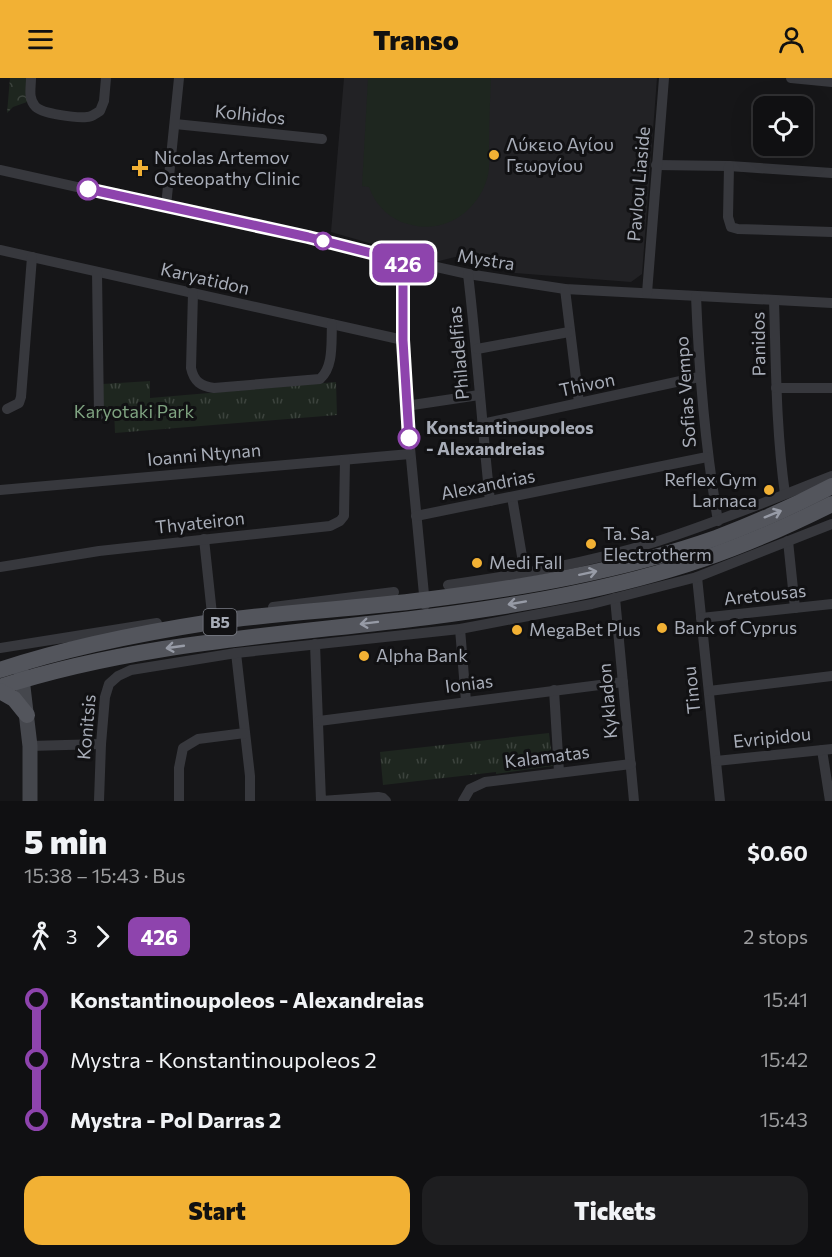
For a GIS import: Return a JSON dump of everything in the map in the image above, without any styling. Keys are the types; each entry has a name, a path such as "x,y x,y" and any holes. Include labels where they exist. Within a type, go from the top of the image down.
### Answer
{"main road":[{"name":"B5","path":"426,608 610,569 716,538 794,506 832,486"},
{"name":"B5","path":"0,670 21,671 130,636 213,622 550,597 621,582 702,559 802,519 832,504"},
{"name":"B5","path":"0,689 21,671"},
{"path":"0,689 14,699 27,715"}],"street":[{"path":"32,78 30,95 37,109 45,113 87,117 100,111 104,101 106,78"},
{"path":"166,206 179,78"},
{"name":"Pavlou Liaside","path":"647,293 664,78"},
{"path":"791,78 832,82"},
{"name":"Kolhidos","path":"175,124 322,139"},
{"path":"656,165 729,166 832,173"},
{"path":"729,166 728,217 731,227 832,232"},
{"name":"Mystra","path":"0,170 468,274 565,289 832,303"},
{"name":"Karyatidon","path":"0,250 403,340"},
{"path":"7,409 19,403 21,397 32,257"},
{"path":"403,261 406,406 426,608"},
{"path":"97,272 99,415"},
{"name":"Philadelfias","path":"468,274 490,501"},
{"path":"565,289 579,404"},
{"path":"193,293 191,368 193,377 206,387 320,379 329,367 332,324"},
{"name":"Sofias Vempo","path":"696,296 699,377 707,457 717,521"},
{"name":"Panidos","path":"774,300 776,388 785,494"},
{"path":"477,350 569,332"},
{"name":"Thivon","path":"482,424 699,377"},
{"name":"Panidos","path":"776,388 832,388"},
{"path":"406,406 479,396"},
{"name":"Ioanni Ntynan","path":"0,490 410,454"},
{"name":"Alexandrias","path":"416,516 707,457"},
{"name":"Thyateiron","path":"0,567 99,550 330,526 344,516 345,460"},
{"path":"448,585 525,574 655,542 717,521 832,476"},
{"path":"512,497 525,574"},
{"path":"250,801 236,653 460,629 615,598 697,577 832,524"},
{"path":"204,539 212,614"},
{"path":"788,541 795,608"},
{"name":"Tinou","path":"697,577 720,801"},
{"path":"0,648 212,614 394,592"},
{"name":"Kykladon","path":"615,598 634,801"},
{"name":"Aretousas","path":"701,618 832,604"},
{"path":"460,629 466,701"},
{"path":"315,644 321,801 378,796 386,801"},
{"name":"Konitsis","path":"99,801 100,744 108,684 131,670 236,653"},
{"path":"21,671 30,746 30,801"},
{"path":"709,691 832,676"},
{"name":"Ionias","path":"319,721 623,681"},
{"path":"554,690 560,772"},
{"path":"179,801 180,756 183,748 198,739 245,733"},
{"path":"30,746 100,744"},
{"path":"827,750 830,801"},
{"name":"Evripidou","path":"716,760 827,750"},
{"name":"Kalamatas","path":"463,801 470,789 485,782 631,764"}],"shaded area":[{"name":"Λύκειο Αγίου Γεωργίου","path":"344,78 657,78 642,274 631,282 515,273 499,266 455,257 435,262 331,232"}],"green space":[{"path":"10,78 29,78 27,102 13,107 7,113"},
{"path":"368,78 491,78 488,175 478,198 460,216 438,226 425,227 404,223 385,212 369,187 362,186"},
{"name":"Karyotaki Park","path":"150,381 150,398 336,382 337,415 115,433 114,409 102,409 102,384"},
{"path":"549,733 553,766 383,785 380,752"}],"bus line":[{"name":"426","path":"88,189 308,237 403,261 403,340 409,438"}],"place":[{"name":"Λύκειο Αγίου Γεωργίου","path":"494,155"},
{"name":"Nicolas Artemov Osteopathy Clinic","path":"140,168"},
{"name":"Konstantinoupoleos - Alexandreias","path":"409,438"},
{"name":"Reflex Gym Larnaca","path":"769,490"},
{"name":"Ta. Sa. Electrotherm","path":"591,544"},
{"name":"Medi Fall","path":"477,563"},
{"name":"Bank of Cyprus","path":"662,628"},
{"name":"MegaBet Plus","path":"517,630"},
{"name":"Alpha Bank","path":"364,656"}]}
